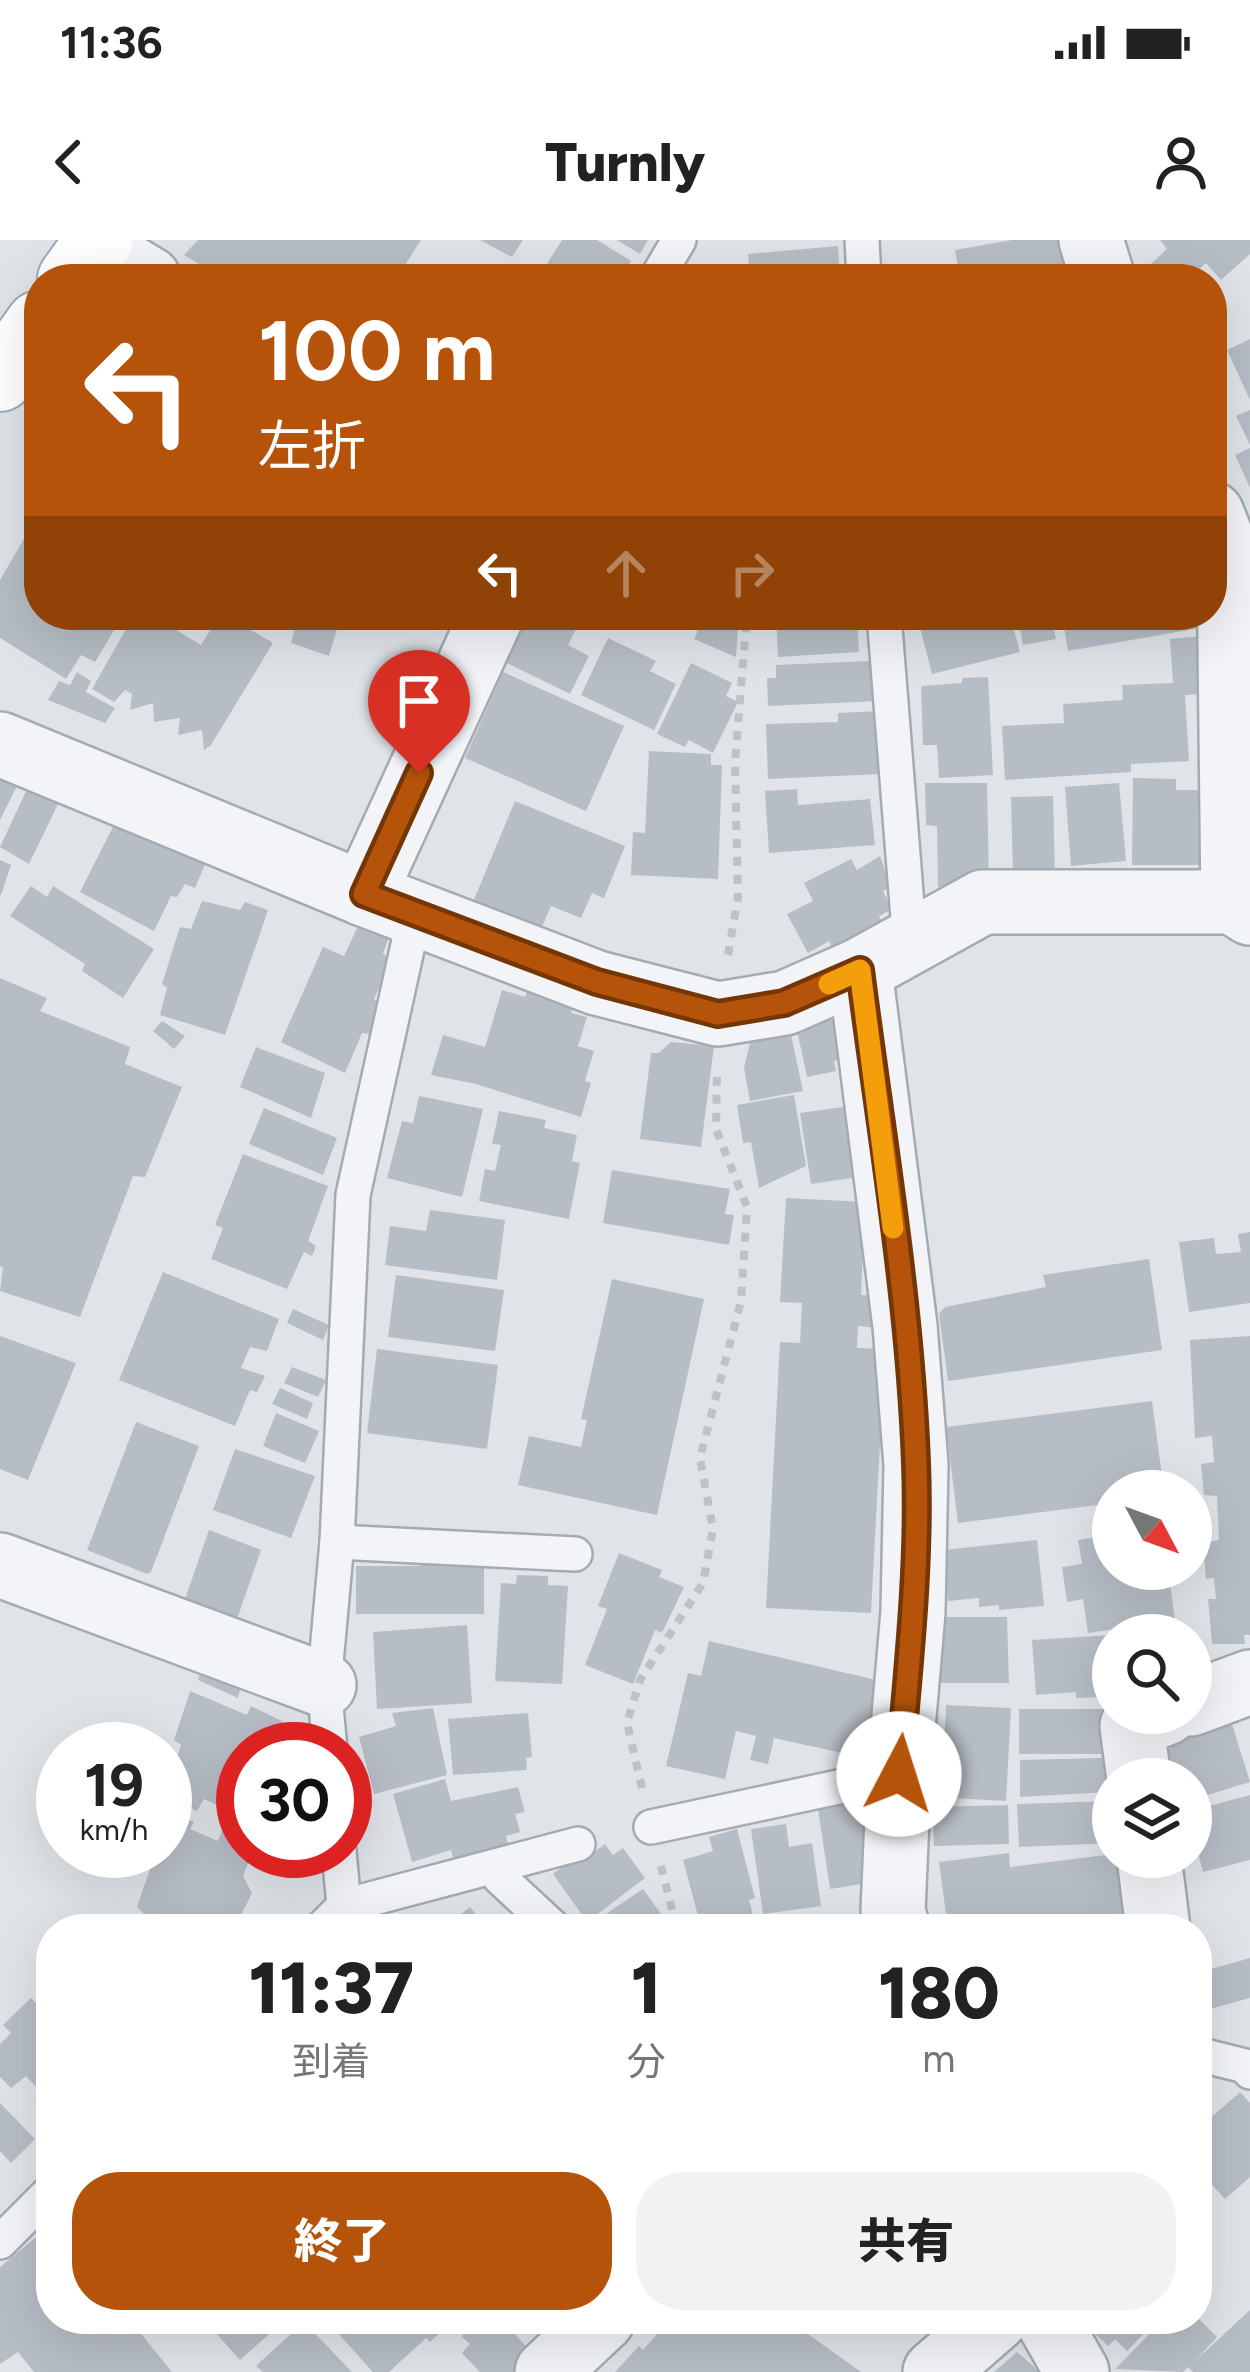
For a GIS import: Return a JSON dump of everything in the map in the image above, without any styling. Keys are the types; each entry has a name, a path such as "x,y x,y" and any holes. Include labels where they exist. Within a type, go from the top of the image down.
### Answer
{"main road":[{"path":"0,378 24,344"}],"street":[{"path":"0,744 389,903 597,982 718,1014 784,1003 860,970 983,902 1242,907 1227,609"},
{"path":"389,903 487,630"},
{"path":"860,970 905,1326 916,1465 913,1612 899,1774 894,1914"},
{"path":"0,1565 324,1685"},
{"path":"1212,1696 1250,1682"},
{"path":"1152,1878 1156,1914"},
{"path":"547,2372 587,2334"},
{"path":"934,2372 978,2334"},
{"path":"1055,2334 1077,2372"}],"lane":[{"path":"885,630 908,918 916,941"},
{"path":"327,1722 324,1685 337,1542 353,1195 389,903"},
{"path":"337,1542 575,1554"},
{"path":"651,1827 899,1774"},
{"path":"342,1914 578,1844"},
{"path":"499,1868 500,1878 539,1914"},
{"path":"332,1914 336,1878"},
{"path":"1212,2058 1245,2066 1250,2072"},
{"path":"0,2242 36,2206"}],"path":[{"path":"673,1914 627,1723 640,1680 703,1583 713,1529 700,1458 741,1301 748,1208 716,1130 718,1014 738,898 735,761 746,630"}],"building":[{"path":"198,240 421,240 406,264 199,264 184,255"},
{"path":"480,240 523,240 512,257"},
{"path":"562,240 597,240 631,261 629,264 547,264"},
{"path":"617,240 648,240 640,254"},
{"path":"1012,240 1079,240 1083,264 957,264 955,250"},
{"path":"1160,240 1250,240 1250,254 1227,275 1227,264 1151,264 1167,249"},
{"path":"838,246 839,264 749,264 748,254"},
{"path":"1250,339 1250,400 1227,350"},
{"path":"1250,410 1250,445 1236,416"},
{"path":"1250,448 1250,488 1235,455"},
{"path":"24,539 24,630 114,630 95,662 81,655 66,679 0,638 0,580"},
{"path":"125,630 176,630 201,645 210,630 251,630 273,643 204,750 202,730 178,735 180,718 154,722 153,703 130,710 132,694 125,690 114,702 92,689"},
{"path":"294,630 337,630 329,656 291,643"},
{"path":"518,630 576,630 568,645 589,656 570,694 503,661"},
{"path":"738,630 736,657 694,639 698,631"},
{"path":"777,630 858,630 859,652 778,657"},
{"path":"921,630 1014,630 1020,652 932,674"},
{"path":"1020,630 1054,630 1056,639 1023,645"},
{"path":"1064,630 1189,630 1068,651"},
{"path":"1204,636 1207,694 1185,695 1189,761 1131,764 1131,772 1005,780 1002,726 1064,723 1063,704 1123,700 1122,685 1173,683 1170,639"},
{"path":"608,638 656,661 650,671 676,684 654,730 581,695"},
{"path":"870,661 871,675 878,674 879,701 768,706 767,678 776,678 776,665"},
{"path":"691,663 732,683 726,696 738,702 713,753 689,740 685,747 657,734"},
{"path":"77,672 91,681 86,692 115,708 105,723 48,700 59,681 70,685"},
{"path":"503,672 624,726 586,811 465,758"},
{"path":"988,677 993,775 939,778 937,745 923,745 921,686"},
{"path":"879,711 881,774 768,779 766,724 838,722 838,713"},
{"path":"649,751 711,754 711,765 722,765 718,879 631,875 633,832 645,833"},
{"path":"0,776 17,786 0,820"},
{"path":"1133,778 1176,779 1176,790 1201,790 1202,865 1132,865"},
{"path":"925,783 987,783 989,885 938,887 937,826 926,825"},
{"path":"1119,783 1126,861 1071,866 1065,787"},
{"path":"28,787 59,802 29,864 0,847"},
{"path":"797,789 798,805 870,799 875,845 769,853 765,791"},
{"path":"1053,796 1055,876 1013,878 1011,797"},
{"path":"515,801 625,846 604,898 592,893 581,918 551,906 541,929 473,902"},
{"path":"117,819 207,860 195,888 185,884 177,897 171,896 154,931 80,892"},
{"path":"880,856 891,887 883,891 892,909 879,916 885,928 835,953 829,941 808,953 787,914 813,901 804,883 851,859 857,870"},
{"path":"0,860 11,865 1,895 0,895"},
{"path":"31,886 47,897 53,886 154,949 123,998 82,971 85,964 10,916"},
{"path":"202,901 240,910 245,902 268,910 225,1035 160,1015 167,988 162,984 180,927 191,929"},
{"path":"359,924 389,937 383,953 391,962 374,999 382,1005 371,1034 362,1033 345,1073 281,1042 323,947 344,956"},
{"path":"0,978 47,998 40,1011 130,1047 125,1064 182,1087 145,1177 133,1176 80,1317 0,1291"},
{"path":"530,981 576,995 571,1013 587,1017 578,1046 594,1051 581,1117 431,1075 443,1035 485,1047 502,990 525,997"},
{"path":"837,1007 848,1058 834,1061 836,1071 807,1077 794,1016"},
{"path":"162,1021 185,1036 174,1049 153,1031"},
{"path":"790,1030 803,1091 750,1101 744,1068 751,1038"},
{"path":"671,1042 714,1046 701,1147 640,1139 651,1053 659,1053"},
{"path":"256,1047 325,1073 311,1118 240,1087"},
{"path":"794,1095 806,1166 759,1188 751,1142 743,1143 737,1105"},
{"path":"419,1096 483,1109 462,1197 387,1178 402,1121 413,1123"},
{"path":"857,1105 865,1176 811,1184 800,1113"},
{"path":"264,1108 337,1138 323,1175 249,1144"},
{"path":"499,1111 546,1120 544,1128 577,1135 572,1161 580,1163 569,1219 479,1201 485,1169 495,1171 501,1145 492,1144"},
{"path":"243,1154 328,1186 308,1241 316,1246 312,1256 304,1252 287,1289 211,1259 223,1228 215,1225"},
{"path":"612,1170 730,1189 725,1214 734,1215 729,1245 603,1223"},
{"path":"786,1198 865,1202 861,1295 881,1296 879,1328 858,1326 857,1348 885,1349 871,1613 766,1608 780,1342 800,1343 802,1303 780,1302"},
{"path":"430,1210 505,1220 497,1280 385,1265 390,1226 426,1231"},
{"path":"1250,1232 1250,1303 1189,1312 1179,1242 1214,1238 1216,1254 1241,1252 1238,1234"},
{"path":"1149,1259 1162,1350 948,1381 939,1314 945,1307 1046,1287 1043,1275"},
{"path":"163,1272 279,1319 267,1351 250,1347 241,1368 265,1376 257,1392 250,1390 235,1426 119,1380"},
{"path":"396,1275 504,1290 495,1351 388,1337"},
{"path":"612,1279 704,1299 657,1515 518,1485 529,1436 581,1447 587,1420 581,1419"},
{"path":"293,1309 329,1325 323,1340 287,1323"},
{"path":"0,1336 76,1363 28,1480 0,1469"},
{"path":"1250,1336 1250,1635 1244,1635 1245,1644 1212,1644 1208,1599 1216,1599 1212,1541 1219,1540 1217,1496 1212,1496 1212,1470 1202,1470 1201,1464 1214,1462 1212,1436 1195,1438 1190,1340"},
{"path":"377,1349 498,1365 487,1449 367,1433"},
{"path":"292,1367 326,1380 318,1397 284,1383"},
{"path":"280,1388 313,1403 307,1419 272,1404"},
{"path":"1152,1401 1161,1470 1092,1470 1092,1506 958,1523 946,1427"},
{"path":"276,1413 319,1431 305,1463 263,1446"},
{"path":"136,1422 199,1446 147,1574 87,1550"},
{"path":"235,1449 315,1476 291,1538 213,1510"},
{"path":"209,1530 261,1550 236,1622 184,1602"},
{"path":"1092,1538 1092,1590 1171,1590 1174,1614 1092,1614 1092,1632 1088,1633 1083,1599 1067,1602 1062,1567 1082,1564 1078,1540"},
{"path":"1037,1540 1044,1606 999,1610 999,1605 979,1607 979,1598 948,1601 943,1550"},
{"path":"619,1553 662,1570 659,1577 684,1587 662,1633 655,1630 633,1684 585,1665 607,1609 598,1606"},
{"path":"421,1559 484,1560 484,1614 356,1614 356,1566 420,1566"},
{"path":"517,1575 548,1576 548,1585 568,1586 562,1684 495,1681 501,1583 516,1584"},
{"path":"938,1617 1007,1617 1009,1683 935,1683"},
{"path":"467,1625 472,1703 377,1709 373,1632"},
{"path":"1092,1636 1092,1697 1076,1698 1076,1692 1036,1695 1032,1640"},
{"path":"709,1641 889,1683 874,1752 853,1748 851,1755 774,1738 768,1764 750,1760 756,1736 736,1731 725,1779 666,1766 688,1673 701,1676"},
{"path":"204,1661 243,1677 238,1698 198,1680"},
{"path":"190,1691 247,1715 251,1706 284,1722 216,1722 216,1805 204,1799 197,1811 192,1809 192,1722 180,1722"},
{"path":"946,1705 1011,1708 1006,1801 933,1797 935,1750 944,1751"},
{"path":"433,1708 447,1775 374,1794 372,1733 396,1726 392,1713"},
{"path":"1019,1709 1092,1709 1092,1734 1103,1734 1103,1754 1019,1754"},
{"path":"1228,1711 1250,1782 1212,1794 1212,1758 1166,1755 1180,1734 1212,1734 1212,1716"},
{"path":"528,1713 532,1757 526,1758 527,1770 453,1775 448,1719"},
{"path":"1092,1758 1092,1793 1020,1797 1020,1760"},
{"path":"445,1779 451,1801 518,1787 525,1812 515,1814 520,1832 506,1836 509,1848 454,1863 451,1850 412,1862 393,1794"},
{"path":"1250,1795 1250,1860 1212,1870 1212,1805"},
{"path":"864,1802 865,1809 871,1808 874,1882 830,1889 818,1809"},
{"path":"1092,1802 1092,1844 1019,1847 1017,1804"},
{"path":"1008,1805 1009,1844 934,1846 932,1807"},
{"path":"786,1824 789,1847 812,1843 821,1906 763,1914 751,1829"},
{"path":"737,1829 755,1898 749,1900 753,1914 698,1914 683,1860 713,1851 709,1837"},
{"path":"192,1830 216,1840 216,1878 244,1878 252,1893 242,1914 144,1914 137,1907 147,1878 192,1878"},
{"path":"605,1844 613,1855 623,1848 645,1878 598,1914 581,1914 553,1874 582,1852 586,1858"},
{"path":"1009,1853 1010,1867 1092,1857 1092,1878 1120,1878 1124,1914 946,1914 939,1862"},
{"path":"643,1889 661,1914 606,1914"},
{"path":"1250,1958 1250,1998 1212,2008 1212,1969"},
{"path":"31,1998 36,2003 36,2087 26,2076 11,2088 0,2077 0,2044 11,2033 3,2025"},
{"path":"1240,2092 1250,2103 1250,2177 1225,2199 1212,2185 1212,2117"},
{"path":"0,2103 35,2139 11,2163 0,2151"},
{"path":"36,2237 36,2334 141,2334 172,2372 34,2372 18,2352 0,2364 0,2267"},
{"path":"1250,2310 1250,2372 1193,2372 1188,2367 1183,2372 1115,2369 1149,2334 1212,2332 1217,2337 1196,2360"},
{"path":"217,2334 269,2334 240,2360"},
{"path":"291,2334 316,2334 352,2372 263,2372 256,2366"},
{"path":"339,2334 439,2334 430,2342 426,2338 389,2372 373,2372"},
{"path":"515,2334 536,2357 520,2372 480,2372 462,2353 470,2344 462,2337"},
{"path":"657,2334 808,2334 861,2372 615,2372 639,2346 643,2350"},
{"path":"1095,2334 1143,2334 1127,2351 1115,2339 1108,2346"},
{"path":"1017,2352 1040,2372 994,2372"}],"slow traffic":[{"path":"829,984 860,970 893,1228"}],"route":[{"path":"419,773 364,894 597,982 718,1014 784,1003 860,970 905,1326 916,1465 913,1612 899,1774"}]}
